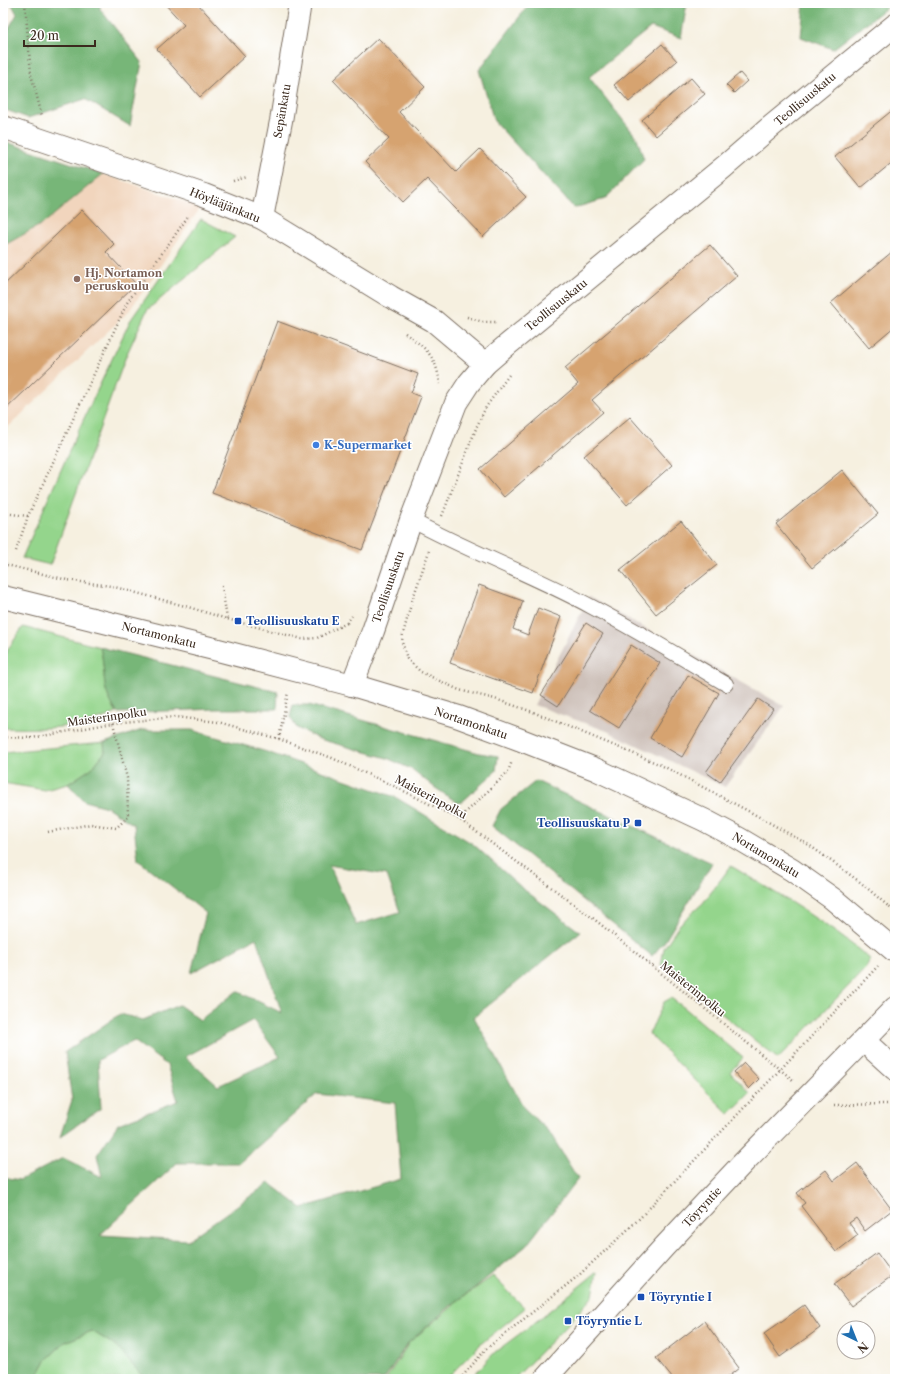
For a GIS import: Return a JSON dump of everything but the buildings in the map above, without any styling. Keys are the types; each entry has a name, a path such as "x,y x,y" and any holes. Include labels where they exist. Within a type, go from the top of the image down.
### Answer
{"street":[{"name":"Sepänkatu","path":"262,218 281,121 300,3"},
{"name":"Teollisuuskatu","path":"352,685 373,631 411,520 456,403 469,383 485,364 895,25"},
{"name":"Höylääjänkatu","path":"3,127 204,195 262,218 384,293 434,321 485,364"},
{"name":"Nortamonkatu","path":"3,597 352,685 459,717 521,740 602,773 704,820 738,838 792,870 833,899 894,951"},
{"name":"Töyryntie","path":"545,1379 732,1174 895,1008"},
{"path":"864,1041 895,1069"}],"lane":[{"path":"411,520 436,534 486,555 592,606 726,684"}],"path":[{"path":"24,3 31,74 50,143"},
{"path":"16,551 28,516 127,302 204,195"},
{"path":"462,316 484,322 501,322 514,315 527,329"},
{"path":"419,343 434,321"},
{"path":"401,330 419,343 428,352 438,371 441,386"},
{"path":"347,623 402,641 402,634 412,600 477,426 486,407 513,370"},
{"path":"3,512 28,516"},
{"path":"3,564 67,580 111,586 302,639 317,638 347,623 355,613"},
{"path":"222,586 227,619"},
{"path":"458,819 508,772 533,712"},
{"name":"Maisterinpolku","path":"3,737 32,738 113,723 175,717 218,722 279,739 332,758 396,787 458,819 594,919 780,1070"},
{"path":"48,832 91,824 116,828 128,817 127,778 113,723"},
{"path":"460,1379 486,1349 578,1276 638,1220 894,951"},
{"path":"830,1105 895,1105"}],"shaded area":[{"name":"Hj. Nortamon peruskoulu","path":"103,174 201,207 129,311 3,432 3,246 44,223"},
{"path":"589,597 784,706 725,787 607,731 534,705"}],"green space":[{"path":"11,3 100,3 100,9 142,62 130,126 85,99 28,118 3,109 3,38 17,14"},
{"path":"530,3 687,3 681,38 651,27 589,77 637,138 644,159 605,199 574,208 494,121 479,70"},
{"path":"804,3 891,3 833,49 801,37"},
{"path":"3,141 103,174 44,223 3,246"},
{"path":"201,219 235,237 147,310 126,356 50,565 22,558 79,429 130,321"},
{"path":"23,627 100,647 106,690 117,713 71,726 3,728 3,664 8,649"},
{"path":"100,647 278,692 277,709 215,709 117,713 106,690"},
{"path":"293,705 309,705 479,753 498,756 496,771 462,802 458,803 434,787 413,770 387,758 319,739 297,728 290,717"},
{"path":"142,730 192,730 267,752 395,797 473,844 522,888 580,932 474,1017 524,1108 550,1133 578,1179 526,1246 453,1304 407,1344 384,1379 145,1379 116,1346 92,1331 65,1342 46,1360 39,1373 42,1379 3,1379 3,1177 20,1180 63,1158 102,1177 97,1155 118,1124 178,1101 167,1065 134,1041 98,1060 101,1108 60,1137 72,1100 65,1052 120,1014 143,1020 179,1005 200,1020 237,991 282,1013 256,938 191,973 206,913 138,860 134,825 107,807 84,801 68,784 92,768 105,752 104,743","holes":["329,865 387,875 400,912 356,925","253,1020 280,1057 218,1086 185,1057","317,1094 395,1103 401,1179 302,1208 269,1183 188,1240 100,1235 177,1163 239,1163"]},
{"path":"104,743 105,752 92,768 68,784 45,790 3,783 3,752"},
{"path":"536,781 712,863 665,941 652,956 492,826 501,809"},
{"path":"731,866 820,921 870,959 866,968 778,1059 661,965 664,948 680,924 703,903"},
{"path":"671,998 743,1058 730,1072 750,1093 729,1114 649,1034 664,1002"},
{"path":"597,1272 593,1296 514,1379 470,1379 495,1352 533,1324"},
{"path":"493,1276 525,1308 483,1342 446,1379 386,1379 407,1344 453,1306 453,1304"},
{"path":"92,1331 116,1346 145,1379 42,1379 39,1373 46,1360 65,1342"}],"place":[{"name":"Hj. Nortamon peruskoulu","path":"77,279"},
{"name":"K-Supermarket","path":"316,445"},
{"name":"Teollisuuskatu E","path":"238,621"},
{"name":"Teollisuuskatu P","path":"638,823"},
{"name":"Töyryntie I","path":"641,1297"},
{"name":"Töyryntie L","path":"568,1321"}]}
